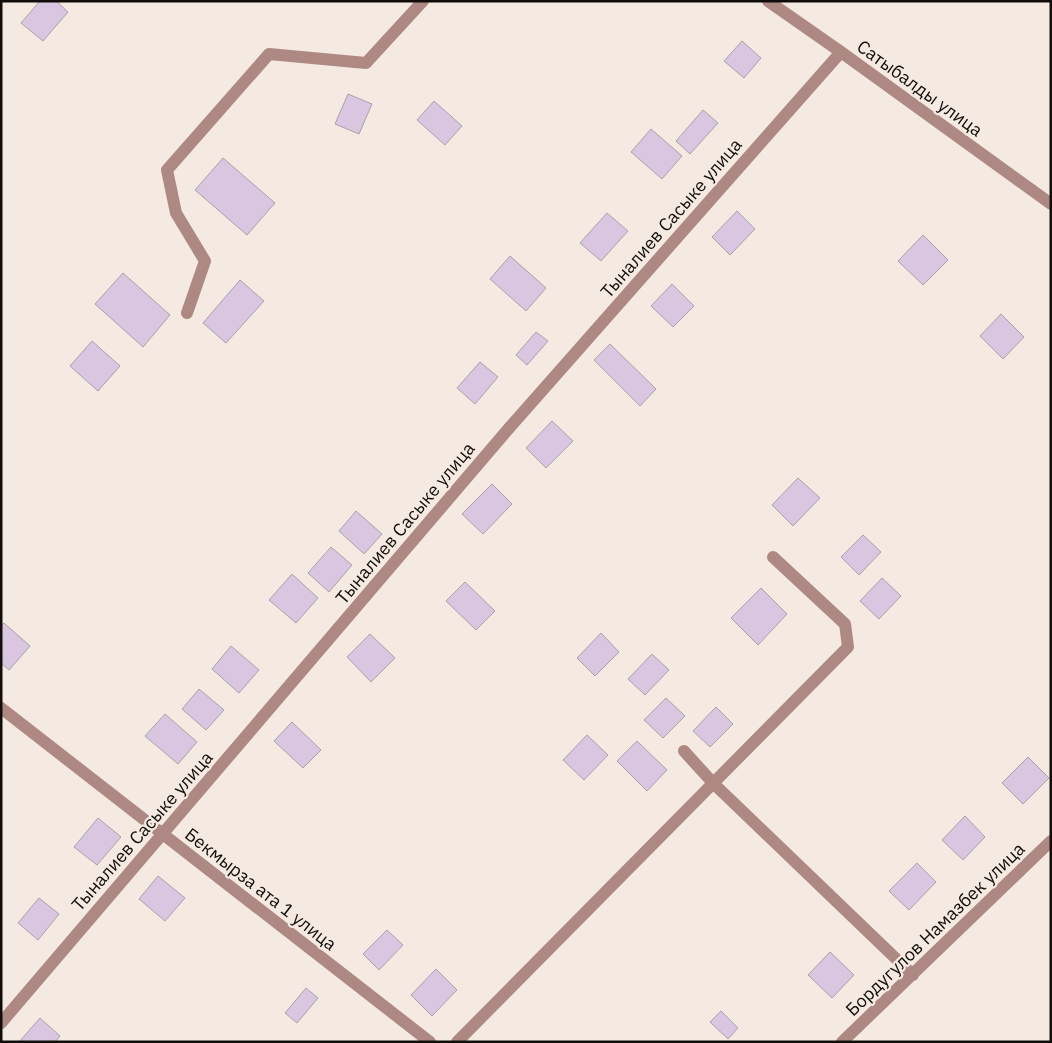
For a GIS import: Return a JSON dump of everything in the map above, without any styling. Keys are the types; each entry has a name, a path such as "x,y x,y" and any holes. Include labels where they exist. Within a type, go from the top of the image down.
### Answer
{"street":[{"path":"188,313 205,261 176,213 167,170 269,54 366,63 423,1"},
{"name":"Сатыбалды улица","path":"768,1 1051,204"},
{"name":"Тыналиев Сасыке улица","path":"1,1023 510,427 841,52"},
{"path":"457,1042 848,647 845,624 773,557"},
{"name":"Бекмырза ата 1 улица","path":"1,708 430,1042"},
{"path":"684,750 713,783 913,974"},
{"name":"Бордугулов Намазбек улица","path":"842,1042 1051,841"}],"building":[{"path":"40,1 56,1 68,12 43,41 21,23"},
{"path":"742,41 761,58 744,78 724,61"},
{"path":"348,94 372,104 359,134 335,124"},
{"path":"434,101 462,126 445,145 417,120"},
{"path":"703,110 718,123 690,154 676,141"},
{"path":"651,129 682,156 662,179 631,152"},
{"path":"223,158 275,203 247,235 195,190"},
{"path":"737,211 755,229 730,255 712,237"},
{"path":"607,213 628,231 601,261 580,243"},
{"path":"923,235 948,260 923,285 898,261"},
{"path":"510,256 546,288 526,311 490,279"},
{"path":"123,273 170,315 143,347 95,304"},
{"path":"240,280 264,301 226,343 203,323"},
{"path":"672,284 694,306 673,327 651,306"},
{"path":"1001,314 1024,337 1003,359 980,336"},
{"path":"536,332 548,341 527,365 516,355"},
{"path":"92,341 120,366 98,391 70,366"},
{"path":"610,344 656,389 640,406 594,360"},
{"path":"480,362 498,377 475,404 457,388"},
{"path":"552,421 573,441 546,468 526,448"},
{"path":"798,478 820,498 793,526 772,505"},
{"path":"492,484 512,504 483,534 462,514"},
{"path":"356,511 382,534 364,554 339,531"},
{"path":"863,535 881,552 859,575 841,557"},
{"path":"331,547 352,565 329,592 308,573"},
{"path":"292,574 318,598 296,623 269,600"},
{"path":"882,578 901,596 879,619 860,601"},
{"path":"465,582 495,611 476,630 446,601"},
{"path":"761,588 787,614 758,645 731,618"},
{"path":"4,623 30,646 9,670 1,663 1,626"},
{"path":"601,633 619,652 595,676 577,658"},
{"path":"370,634 395,658 371,682 347,657"},
{"path":"231,646 259,670 239,693 212,669"},
{"path":"652,654 669,670 645,695 628,679"},
{"path":"199,689 224,710 206,730 182,709"},
{"path":"666,698 685,716 663,738 644,720"},
{"path":"716,707 733,724 710,747 693,731"},
{"path":"165,714 197,742 178,764 145,736"},
{"path":"292,722 321,750 303,768 274,741"},
{"path":"587,735 608,755 584,780 563,760"},
{"path":"637,741 667,770 647,791 617,761"},
{"path":"1028,757 1049,778 1023,804 1002,783"},
{"path":"965,816 985,837 963,860 942,840"},
{"path":"98,818 121,837 97,865 74,847"},
{"path":"917,863 936,882 909,910 889,891"},
{"path":"158,876 185,898 165,921 139,899"},
{"path":"39,898 59,914 38,940 18,923"},
{"path":"387,930 403,945 379,970 363,954"},
{"path":"830,952 854,975 832,998 808,975"},
{"path":"436,969 457,990 432,1016 411,995"},
{"path":"306,988 318,998 297,1023 285,1013"},
{"path":"721,1011 738,1028 728,1039 710,1022"},
{"path":"40,1018 60,1036 55,1042 19,1042"}]}
